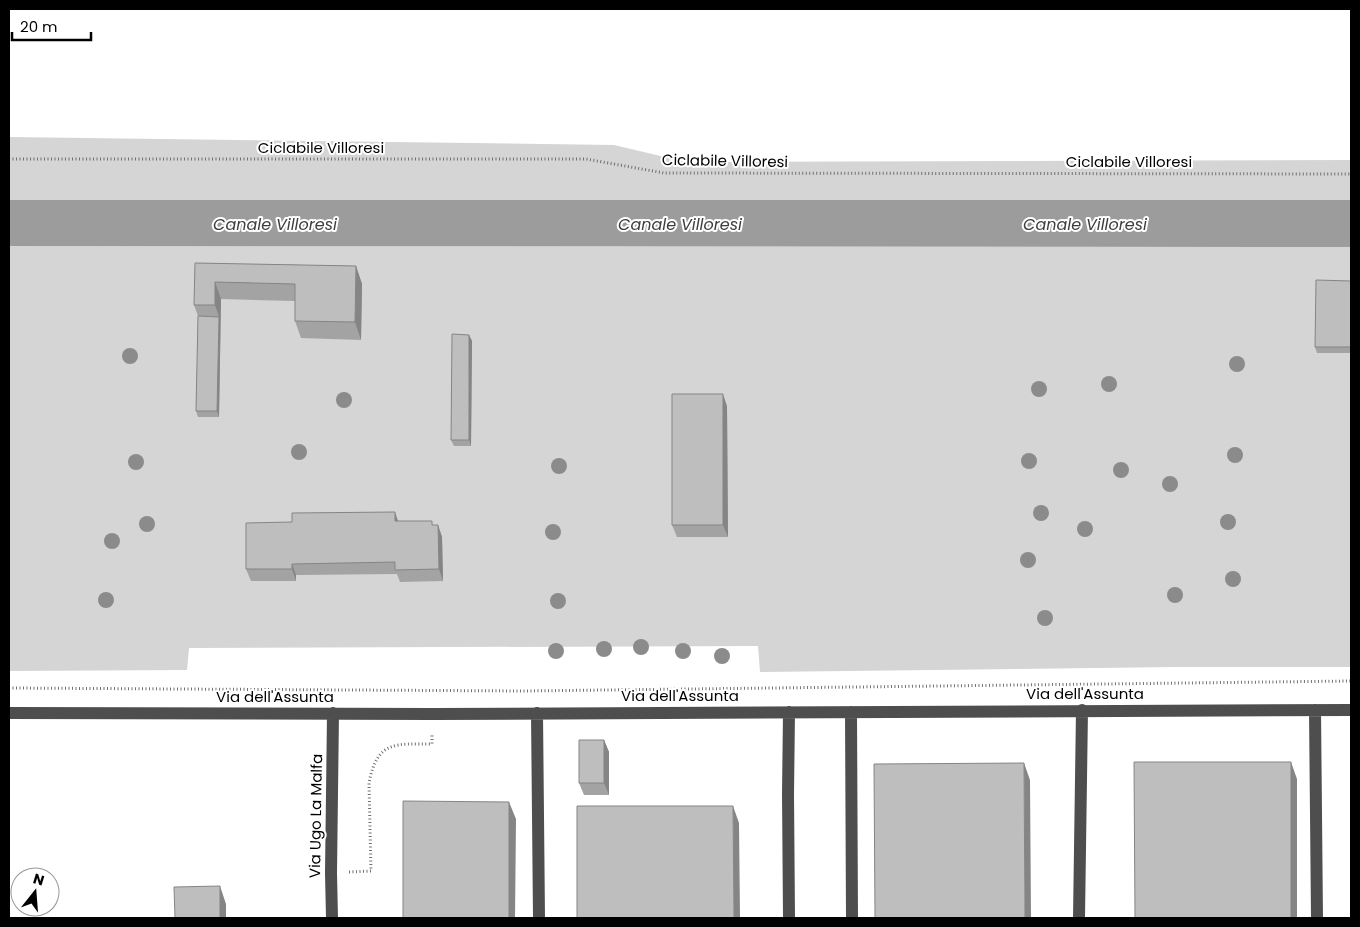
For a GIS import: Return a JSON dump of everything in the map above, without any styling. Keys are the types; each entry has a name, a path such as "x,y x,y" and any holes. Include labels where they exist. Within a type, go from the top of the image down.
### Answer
{"street":[{"path":"1079,918 1082,710"},
{"path":"1315,710 1317,918"},
{"name":"Via dell'Assunta","path":"9,713 433,714 1351,710"},
{"path":"789,712 789,918"},
{"path":"851,712 852,918"},
{"path":"537,713 539,918"},
{"name":"Via Ugo La Malfa","path":"332,918 334,714"}],"path":[{"name":"Ciclabile Villoresi","path":"9,159 586,159 664,173 1351,174"},
{"path":"9,688 524,691 1351,681"},
{"path":"332,873 370,872 370,783 372,768 380,755 390,746 432,744 433,690"}],"shaded area":[{"path":"9,137 614,145 686,162 1351,160 1351,200 9,200"},
{"path":"9,246 1351,247 1351,667 760,672 758,646 189,648 187,670 9,671"}],"water":[{"name":"Canale Villoresi","path":"9,200 1351,200 1351,247 9,246"}],"building":[{"path":"195,263 356,266 355,322 295,321 295,284 215,282 215,305 194,305"},
{"path":"1316,280 1351,281 1351,347 1315,347"},
{"path":"198,316 219,317 217,411 196,411"},
{"path":"452,334 469,335 469,440 451,440"},
{"path":"672,394 723,394 723,525 672,525"},
{"path":"395,512 395,521 432,521 432,525 438,525 439,569 395,570 395,562 292,564 292,569 246,569 246,523 292,522 292,513"},
{"path":"579,740 604,740 604,783 579,783"},
{"path":"1134,762 1291,762 1291,918 1135,918"},
{"path":"1024,763 1025,918 875,918 874,764"},
{"path":"403,801 509,802 509,918 403,918"},
{"path":"577,806 733,806 734,918 577,918"},
{"path":"220,886 220,918 175,918 174,887"}]}
